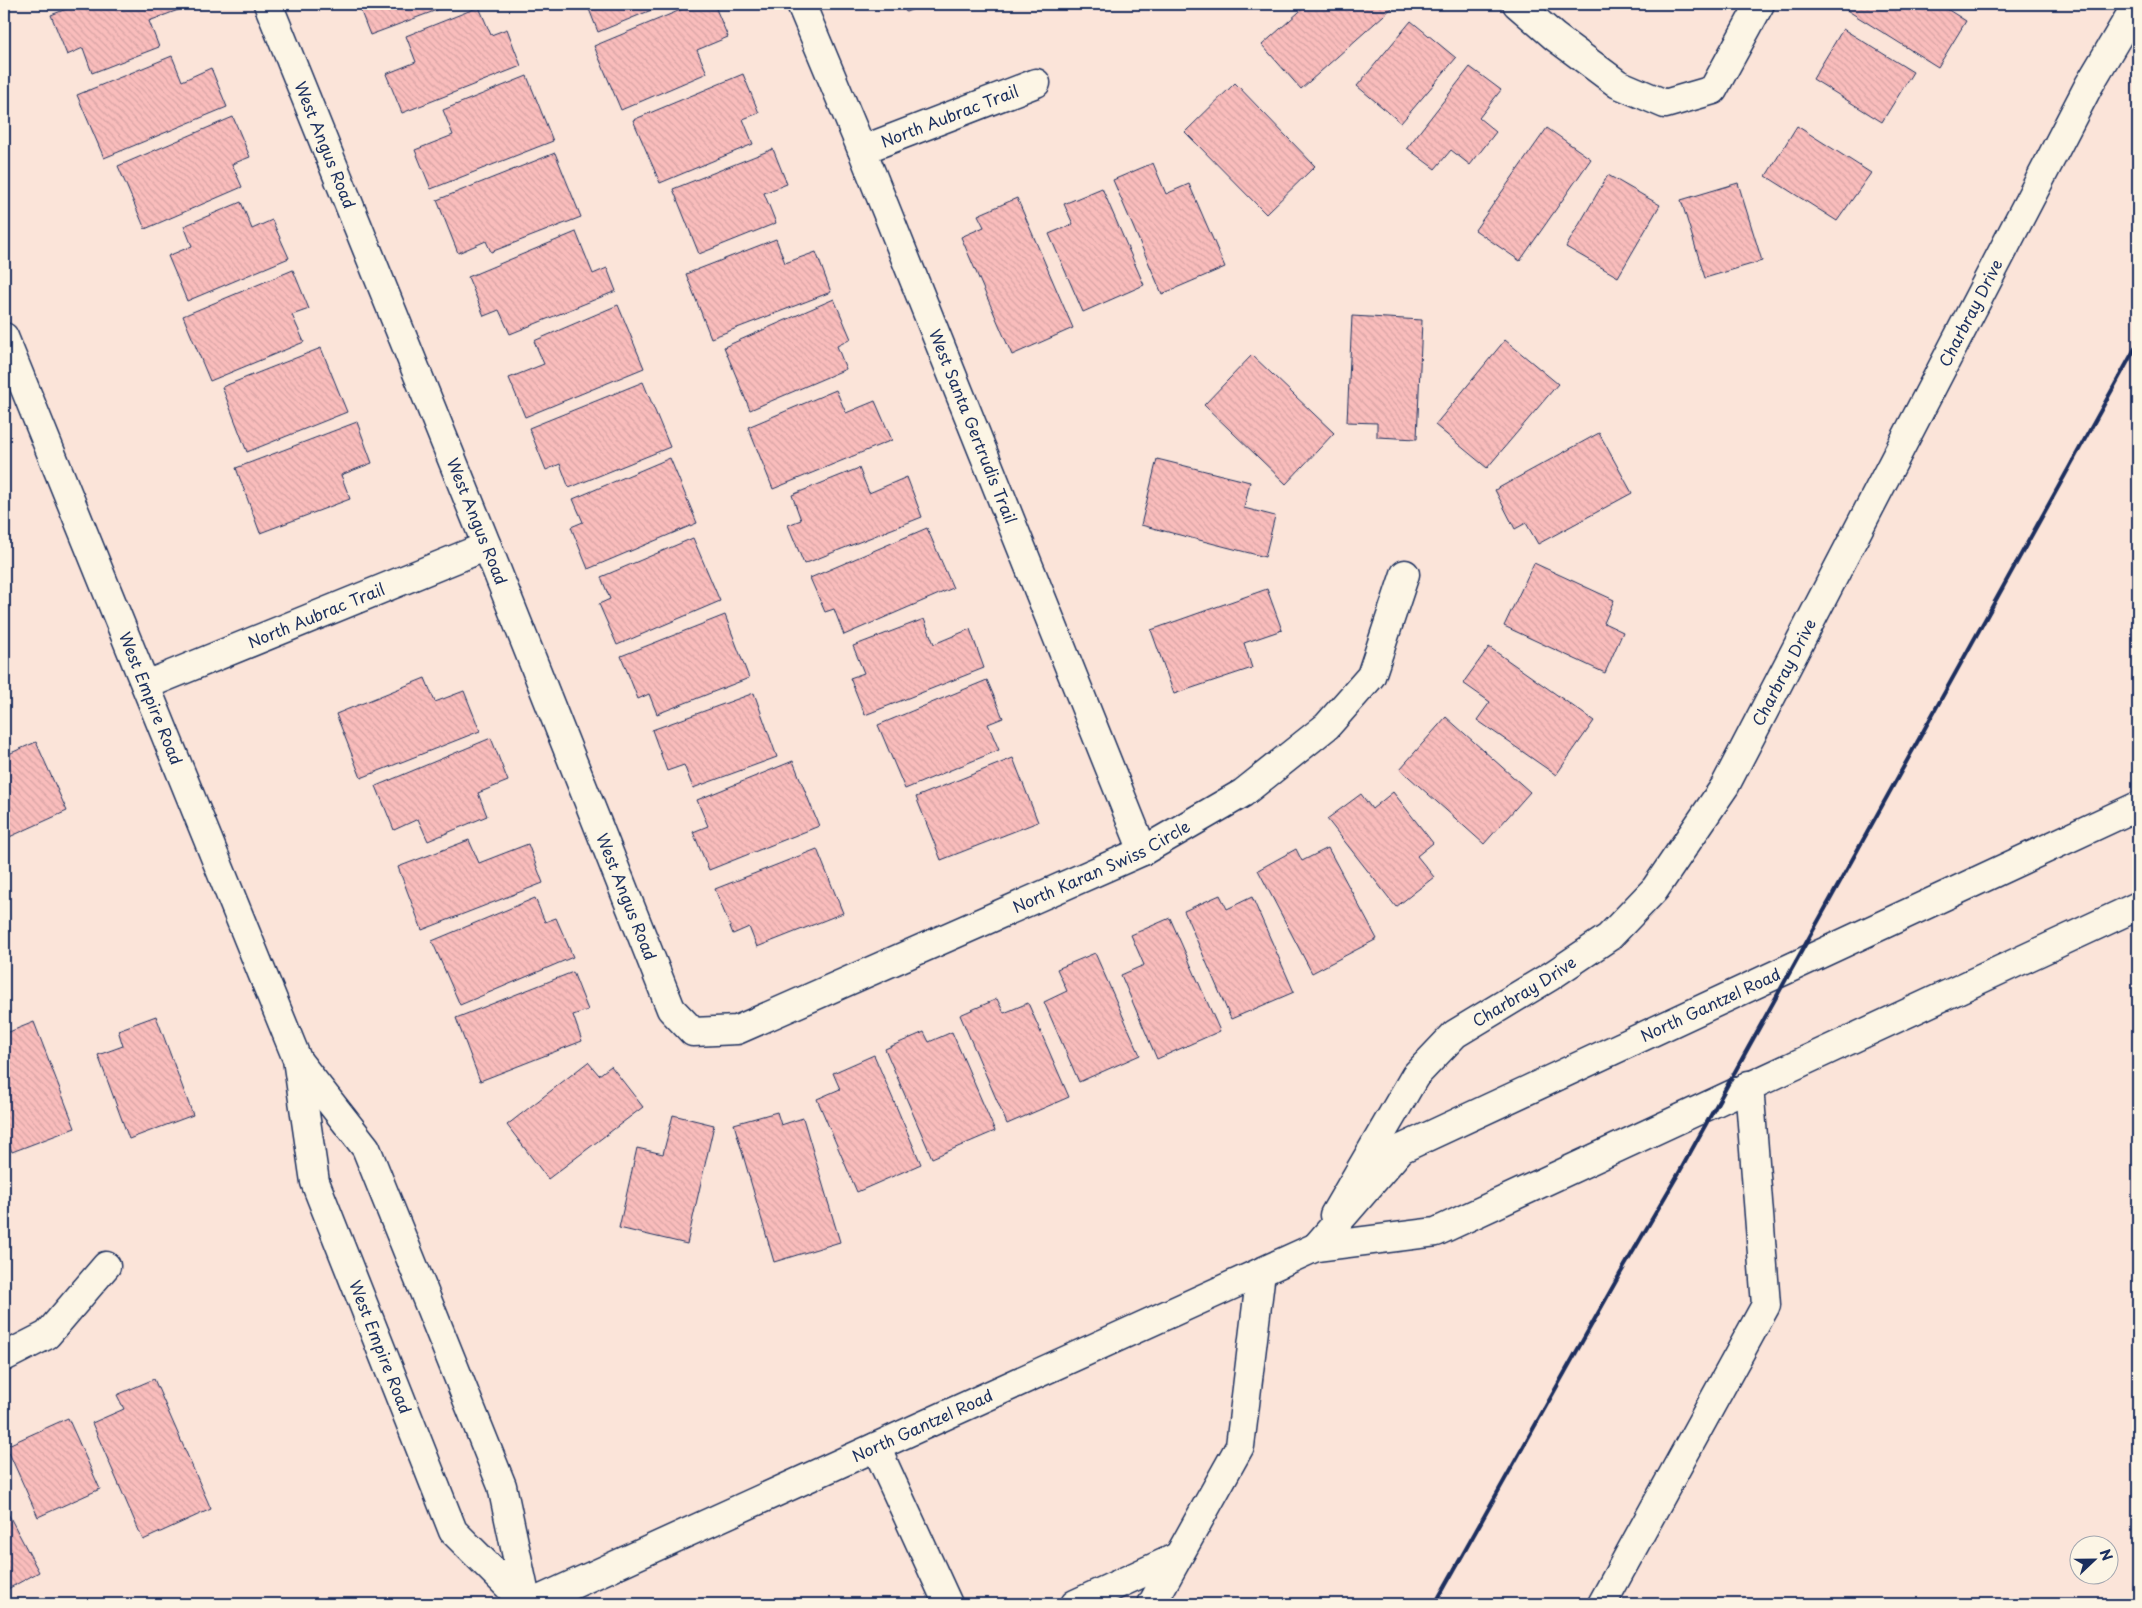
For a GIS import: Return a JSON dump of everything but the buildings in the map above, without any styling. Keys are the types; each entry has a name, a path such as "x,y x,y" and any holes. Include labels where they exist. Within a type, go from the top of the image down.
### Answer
{"street":[{"name":"West Angus Road","path":"268,4 488,546 671,1008 693,1032"},
{"name":"West Santa Gertrudis Trail","path":"800,4 862,150 1144,851"},
{"path":"1517,4 1556,37 1618,84 1664,104 1713,90 1760,4"},
{"name":"Charbray Drive","path":"1316,1247 1415,1076 1455,1034 1551,976 1610,937 1655,889 1725,786 2084,94 2137,4"},
{"name":"North Aubrac Trail","path":"862,150 1036,83"},
{"name":"West Empire Road","path":"4,336 297,1059 315,1182 453,1531 528,1604"},
{"name":"North Aubrac Trail","path":"146,685 488,546"},
{"name":"North Karan Swiss Circle","path":"693,1032 737,1030 1144,851 1244,793 1327,726 1371,676 1404,574"},
{"name":"North Gantzel Road","path":"1316,1247 1402,1149 2138,806"},
{"name":"North Gantzel Road","path":"528,1604 1316,1247 1436,1232 2138,906"},
{"name":"West Empire Road","path":"297,1059 366,1148 502,1486 528,1604"},
{"path":"1602,1604 1766,1305 1749,1085"},
{"path":"4,1357 47,1335 106,1266"},
{"path":"1152,1604 1240,1446 1261,1272"},
{"path":"876,1447 948,1604"},
{"path":"1075,1604 1177,1557"}],"railway":[{"path":"1435,1604 1680,1171 2138,343"}]}
